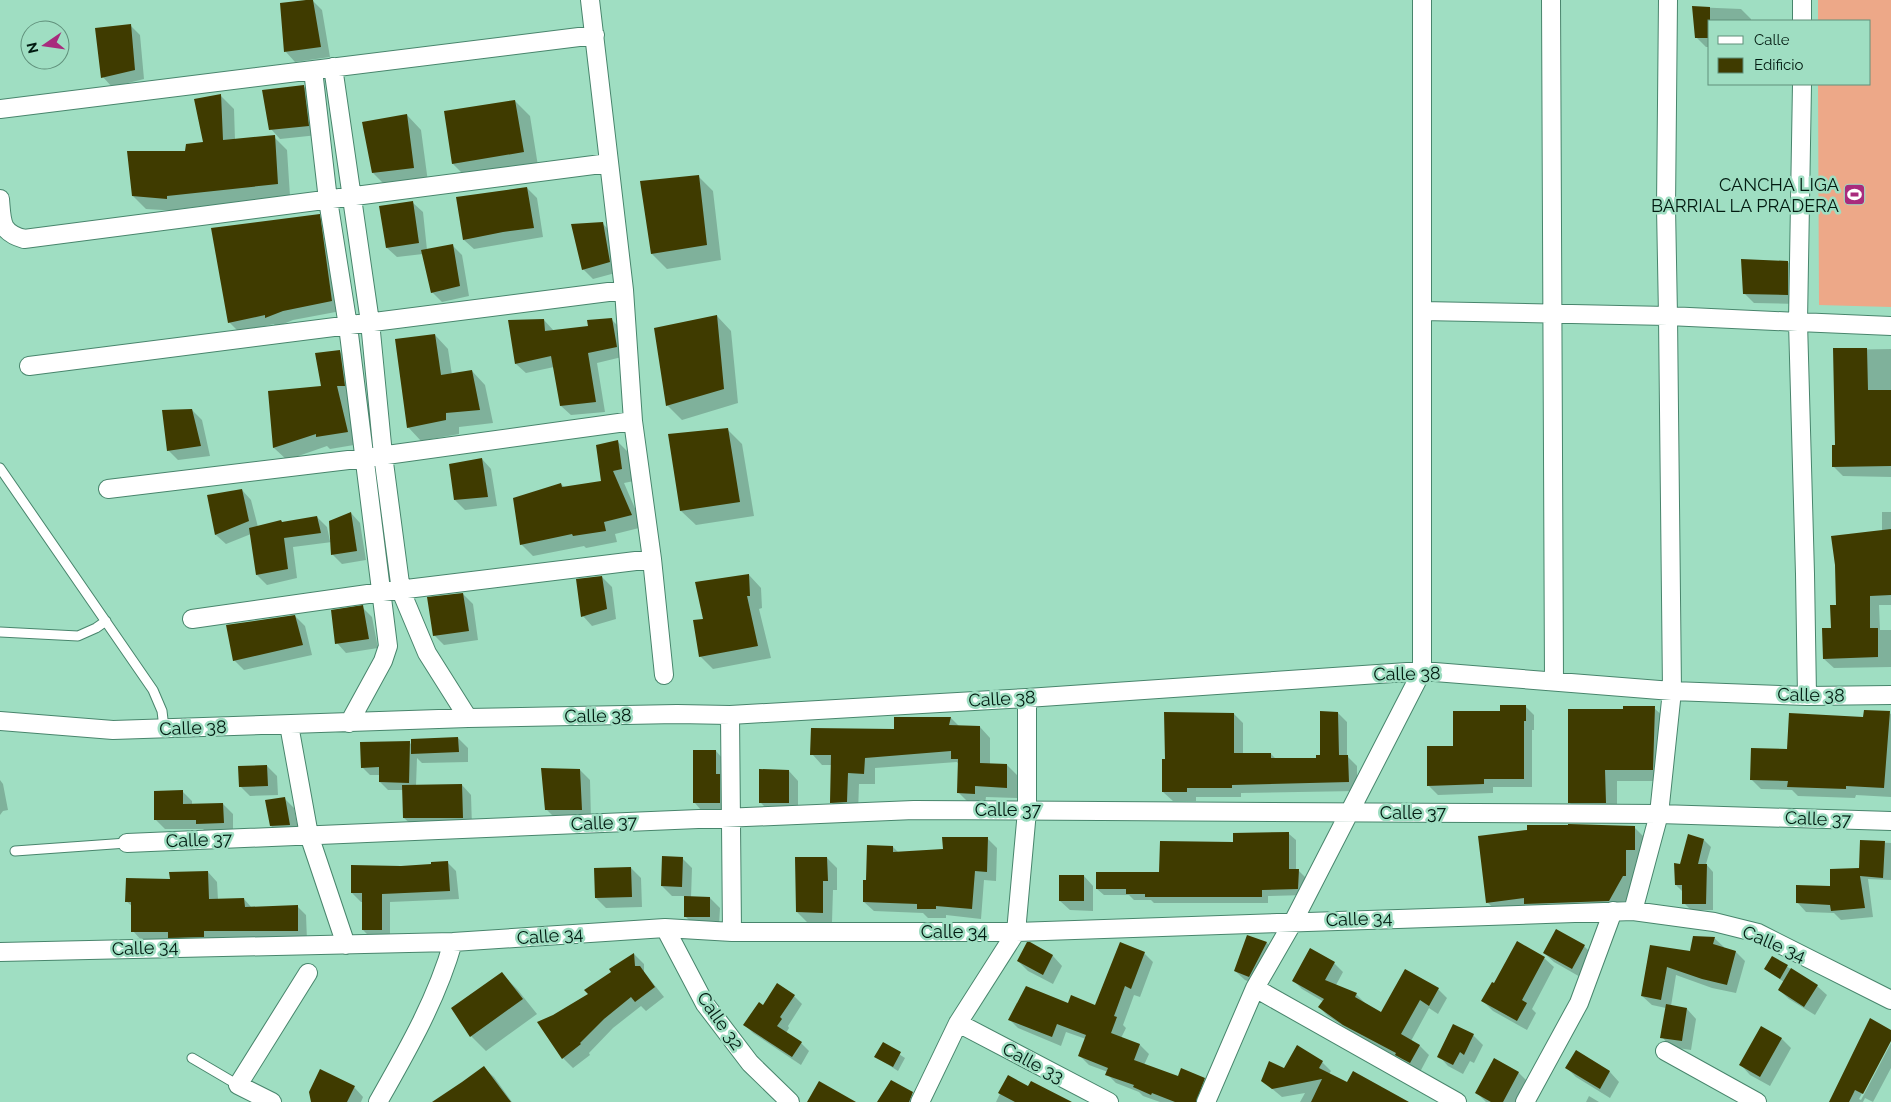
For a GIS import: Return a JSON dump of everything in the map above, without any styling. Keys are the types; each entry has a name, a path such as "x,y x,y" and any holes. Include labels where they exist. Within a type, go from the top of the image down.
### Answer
{"street":[{"path":"590,0 624,290 633,421 652,559 664,675"},
{"path":"1206,1102 1255,988 1293,922 1422,671 1422,0"},
{"path":"1552,0 1554,681"},
{"path":"1633,911 1659,814 1672,691 1666,207 1668,0"},
{"path":"1802,0 1802,20"},
{"path":"0,108 594,35"},
{"path":"333,67 370,322 383,455 401,591 427,653 468,718"},
{"path":"313,70 328,200 348,326 388,646 383,661 348,723"},
{"path":"1802,85 1798,322 1806,574 1807,696"},
{"path":"0,199 3,227 11,236 24,240 609,163"},
{"path":"29,366 624,290"},
{"path":"1422,311 1668,316 1891,326"},
{"path":"108,490 365,458 633,421"},
{"path":"192,619 382,592 652,559"},
{"name":"Calle 38","path":"0,720 113,730 468,718 677,714 730,715 1028,698 1422,671 1672,691 1807,696 1891,695"},
{"path":"920,1102 958,1023 1016,932 1027,810 1028,698"},
{"path":"730,715 732,932"},
{"path":"289,725 309,835 346,945"},
{"name":"Calle 37","path":"126,843 914,810 1659,814 1891,821"},
{"path":"1525,1102 1579,1003 1613,911"},
{"name":"Calle 34","path":"0,952 453,942 665,928 732,932 1016,932 1633,911 1714,922 1758,933 1891,1000"},
{"name":"Calle 32","path":"665,928 705,1004 750,1063 790,1102"},
{"path":"378,1102 407,1051 444,974 453,942"},
{"path":"272,1102 238,1085 308,973"},
{"path":"1255,988 1457,1102"},
{"name":"Calle 33","path":"958,1023 1109,1102"},
{"path":"1665,1051 1757,1102"}],"lane":[{"path":"0,468 153,690 162,711 164,728"},
{"path":"0,632 78,636 106,621"},
{"path":"15,851 126,843"},
{"path":"192,1058 238,1085"}],"shaded area":[{"name":"CANCHA LIGA BARRIAL LA PRADERA","path":"1818,0 1891,0 1891,307 1819,305 1818,85 1871,85 1871,20 1818,20"}],"building":[{"path":"313,0 321,47 284,52 280,3"},
{"path":"1692,6 1710,7 1708,38 1695,38"},
{"path":"131,24 135,70 101,78 95,28"},
{"path":"304,85 309,126 269,130 262,90"},
{"path":"221,94 223,140 275,135 278,184 167,196 167,199 132,196 127,151 185,151 186,144 203,142 194,99"},
{"path":"515,100 524,152 452,164 444,111"},
{"path":"407,114 414,168 372,173 362,122"},
{"path":"699,175 707,245 651,254 640,181"},
{"path":"527,187 534,228 463,240 456,197"},
{"path":"413,201 419,243 386,248 379,206"},
{"path":"320,214 332,301 283,311 265,318 265,315 228,323 211,228"},
{"path":"603,222 610,262 582,270 571,224"},
{"path":"453,244 460,286 431,293 421,250"},
{"path":"1741,259 1788,261 1788,295 1743,294"},
{"path":"717,315 724,389 666,406 654,328"},
{"path":"612,318 617,347 588,353 596,402 560,406 551,356 515,364 508,320 544,319 545,331 588,326 587,320"},
{"path":"435,334 441,375 472,370 480,410 446,413 446,420 407,428 395,339"},
{"path":"1833,348 1867,348 1868,390 1891,390 1891,466 1832,467 1832,445 1835,445"},
{"path":"340,350 345,386 337,386 348,432 316,437 316,434 273,448 268,391 321,386 315,353"},
{"path":"192,409 201,446 167,451 162,410"},
{"path":"728,428 740,502 680,511 668,434"},
{"path":"618,440 622,469 613,471 632,515 604,522 606,531 573,536 572,534 520,545 513,498 561,483 562,487 601,481 596,445"},
{"path":"482,458 488,497 454,500 449,464"},
{"path":"242,489 249,521 215,535 207,495"},
{"path":"351,512 357,551 331,555 329,521"},
{"path":"317,516 321,533 284,538 288,569 256,575 249,528 281,520 282,522"},
{"path":"1891,529 1891,595 1870,596 1870,628 1878,628 1878,657 1823,659 1822,628 1831,628 1830,605 1836,605 1835,565 1831,536"},
{"path":"749,574 750,596 747,596 758,646 699,657 693,620 703,619 695,582"},
{"path":"602,576 607,609 581,617 576,579"},
{"path":"463,593 469,631 433,636 427,597"},
{"path":"363,605 369,639 335,644 331,610"},
{"path":"295,615 303,645 233,661 226,625"},
{"path":"1500,705 1526,705 1526,721 1524,721 1524,779 1484,779 1484,784 1427,786 1427,746 1453,746 1453,711 1500,711"},
{"path":"1623,706 1655,706 1653,770 1605,770 1606,803 1568,803 1568,709 1623,709"},
{"path":"1864,710 1890,711 1884,788 1846,786 1846,789 1787,787 1788,781 1750,780 1751,748 1787,749 1789,713 1863,717"},
{"path":"1320,711 1338,712 1339,755 1348,755 1349,782 1232,785 1232,788 1187,788 1187,792 1162,792 1162,759 1165,759 1164,712 1234,713 1234,753 1271,753 1271,758 1316,758 1316,755 1320,755"},
{"path":"894,717 951,717 949,725 980,726 980,763 1007,764 1007,788 975,786 975,794 957,793 958,759 951,759 951,751 865,758 864,774 848,773 847,802 830,803 831,755 810,755 811,728 894,729"},
{"path":"458,737 459,752 411,754 411,739"},
{"path":"410,741 409,783 379,782 379,767 361,768 360,742"},
{"path":"693,750 716,750 716,774 720,774 720,803 693,803"},
{"path":"267,765 268,786 239,787 238,766"},
{"path":"541,768 580,769 582,810 545,810"},
{"path":"759,769 789,770 789,803 759,803"},
{"path":"462,784 463,818 403,818 402,785"},
{"path":"183,790 183,804 223,803 224,823 196,824 196,820 154,820 154,791"},
{"path":"285,797 290,825 270,826 265,800"},
{"path":"1527,825 1635,826 1635,850 1626,850 1626,876 1623,876 1609,901 1524,904 1524,898 1486,903 1478,836 1527,830"},
{"path":"1289,832 1289,869 1299,869 1298,889 1262,890 1262,897 1145,897 1145,894 1126,894 1126,889 1096,889 1096,872 1159,872 1160,841 1233,842 1233,833"},
{"path":"1688,834 1704,839 1698,864 1707,864 1706,904 1682,904 1682,885 1675,885 1674,863 1680,864"},
{"path":"942,837 988,837 987,872 975,871 972,909 936,906 936,909 917,909 917,904 863,902 863,880 866,880 867,845 893,846 893,852 943,849"},
{"path":"1860,840 1885,841 1883,878 1860,876 1865,908 1831,911 1830,905 1796,903 1796,885 1830,886 1830,869 1859,868"},
{"path":"662,856 683,857 682,887 661,886"},
{"path":"795,857 827,857 828,881 823,881 823,913 796,912"},
{"path":"448,861 450,891 382,894 382,930 362,930 362,893 351,893 351,865 401,866"},
{"path":"631,867 632,897 595,898 594,868"},
{"path":"208,871 209,899 244,898 245,907 298,905 298,931 204,931 204,937 168,938 168,932 131,932 131,902 125,902 126,878 170,879 169,872"},
{"path":"1059,875 1084,875 1084,901 1059,901"},
{"path":"684,896 710,897 710,917 684,917"},
{"path":"1556,929 1585,945 1572,969 1543,953"},
{"path":"1247,935 1267,942 1249,977 1234,971"},
{"path":"1693,936 1715,937 1713,944 1736,951 1727,985 1667,967 1661,1000 1641,996 1650,945 1690,951"},
{"path":"1517,941 1545,957 1522,1000 1527,1003 1517,1021 1481,1001 1492,982 1494,983"},
{"path":"1027,942 1053,955 1043,975 1017,961"},
{"path":"1120,942 1145,952 1131,989 1125,986 1114,1016 1117,1017 1111,1033 1140,1044 1134,1060 1178,1076 1181,1068 1205,1078 1196,1102 1175,1102 1152,1093 1151,1095 1133,1087 1134,1085 1105,1075 1108,1068 1078,1056 1086,1035 1057,1024 1052,1037 1008,1020 1026,986 1068,1003 1071,995 1095,1005"},
{"path":"1310,948 1335,962 1325,980 1357,993 1355,997 1381,1012 1405,969 1439,988 1429,1006 1420,1000 1401,1034 1420,1045 1410,1063 1395,1055 1396,1053 1343,1025 1318,1007 1324,999 1292,981"},
{"path":"634,953 635,966 640,966 655,987 635,1002 631,997 604,1019 581,1044 562,1059 537,1022 553,1015 588,994 584,990 611,972 609,969"},
{"path":"1772,956 1788,965 1780,979 1764,969"},
{"path":"1791,968 1818,985 1804,1007 1778,990"},
{"path":"502,972 523,999 470,1037 451,1008"},
{"path":"777,983 795,995 780,1017 782,1019 777,1026 802,1042 792,1057 743,1025 759,1002 763,1005"},
{"path":"1666,1004 1687,1008 1682,1041 1660,1038"},
{"path":"1870,1018 1891,1030 1891,1041 1863,1094 1855,1090 1849,1102 1829,1102"},
{"path":"1453,1024 1474,1034 1464,1055 1460,1052 1453,1065 1437,1057"},
{"path":"1761,1026 1782,1038 1760,1077 1739,1065"},
{"path":"883,1042 901,1052 893,1067 874,1057"},
{"path":"1297,1045 1323,1061 1319,1068 1347,1082 1353,1071 1409,1102 1311,1102 1322,1079 1272,1089 1261,1081 1269,1061 1284,1068"},
{"path":"1576,1050 1610,1071 1600,1089 1565,1068"},
{"path":"1494,1058 1519,1072 1503,1102 1491,1102 1475,1093"},
{"path":"484,1066 511,1102 432,1102 462,1082"},
{"path":"320,1069 355,1086 347,1102 311,1102 309,1092"},
{"path":"1008,1075 1028,1086 1031,1081 1072,1102 1015,1102 998,1093"},
{"path":"891,1080 913,1092 909,1102 877,1102"},
{"path":"819,1081 856,1102 807,1102"}],"place":[{"name":"CANCHA LIGA BARRIAL LA PRADERA","path":"1855,195"}]}
